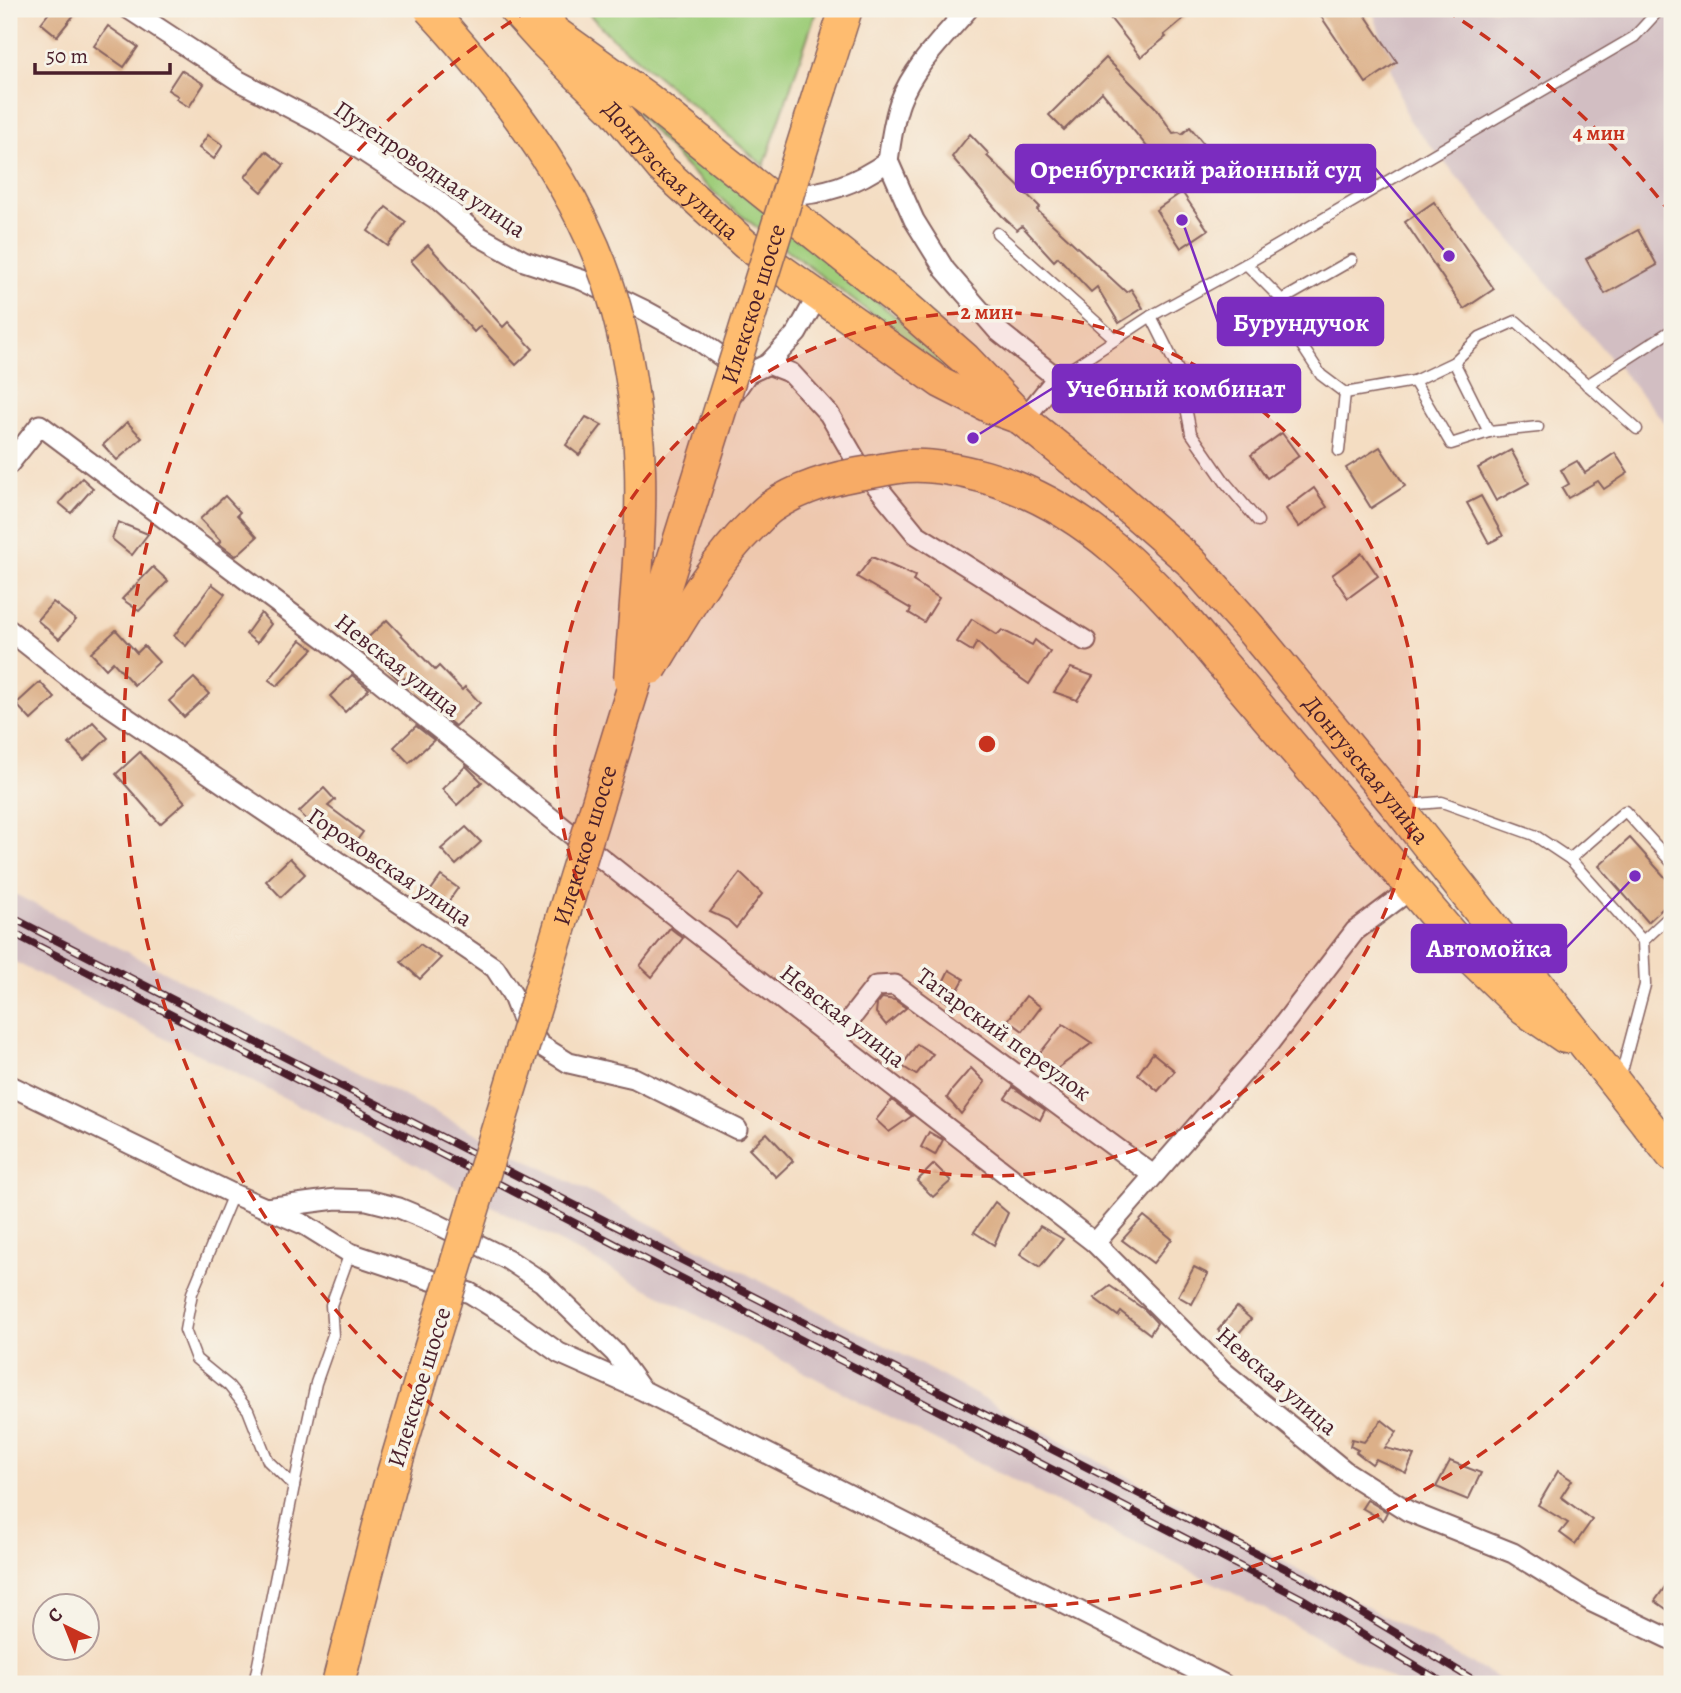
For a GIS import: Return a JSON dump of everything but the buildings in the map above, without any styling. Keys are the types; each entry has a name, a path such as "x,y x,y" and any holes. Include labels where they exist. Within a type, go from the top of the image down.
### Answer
{"highway":[{"name":"Илекское шоссе","path":"338,1684 389,1487 423,1372 845,9"},
{"name":"Донгузская улица","path":"548,20 769,194 898,300 956,351 1023,420 1094,477 1190,561 1249,627 1396,806 1672,1155"},
{"path":"627,708 713,569 771,507 818,483 909,466 957,469 1008,483 1054,505 1095,532 1134,564 1174,606 1471,958 1524,1009 1592,1056"}],"main road":[{"path":"429,9 487,76 556,175 586,229 606,277 620,328 633,398 640,467 640,539 627,708"},
{"name":"Донгузская улица","path":"514,9 548,20"},
{"name":"Донгузская улица","path":"514,9 541,40 614,111 661,167 745,244 941,383 990,408 1023,420"}],"street":[{"name":"Путепроводная улица","path":"129,9 239,81 323,125 436,199 479,236 524,261 583,280 644,310 697,339 747,374"},
{"path":"968,9 924,61 901,100 892,131 888,161 914,220 945,270 997,330 1057,378 1023,420"},
{"path":"769,194 804,196 832,189 868,176 888,161"},
{"path":"521,1017 576,837 710,425 747,374 768,364 797,333 817,297"},
{"path":"768,364 791,373 830,414 857,462 916,534 1086,640"},
{"name":"Невская улица","path":"9,464 40,425 348,656 626,878 1095,1243 1225,1373 1345,1471 1408,1511 1513,1553 1592,1602 1672,1640"},
{"name":"Гороховская улица","path":"9,630 77,684 495,968 512,994 521,1017 540,1045 569,1063 635,1078 737,1129"},
{"path":"1095,1243 1270,1042 1355,931 1411,889"},
{"name":"Татарский переулок","path":"834,1040 876,986 895,985 1153,1175"},
{"path":"9,1085 233,1194 305,1225 350,1253 470,1293 559,1353 642,1390 1223,1684"},
{"path":"265,1208 336,1199 367,1200 399,1208 435,1223 507,1259 542,1282 615,1353 642,1390"}],"lane":[{"path":"1057,378 1151,316 1246,264 1634,37 1660,9"},
{"path":"997,233 1115,339"},
{"path":"1282,300 1352,260"},
{"path":"1246,264 1282,300 1293,332 1321,374 1345,393 1414,381 1454,362 1480,337 1516,321 1637,429"},
{"path":"1151,316 1179,372 1191,433 1225,482 1258,521"},
{"path":"1587,385 1672,330"},
{"path":"1454,362 1489,432"},
{"path":"1414,381 1451,444 1489,432 1538,427"},
{"path":"1339,451 1345,393"},
{"path":"1396,806 1442,802 1534,835 1570,859 1643,941 1644,985 1618,1086"},
{"path":"1570,859 1625,811 1672,863"},
{"path":"1643,941 1672,915"},
{"path":"233,1194 192,1293 185,1330 196,1359 229,1386 248,1410 268,1461 294,1486"},
{"path":"254,1684 316,1383 333,1335 331,1305 350,1253"}],"shaded area":[{"path":"1372,9 1672,9 1672,431 1408,119"},
{"path":"9,891 903,1355 1509,1684 1400,1684 1282,1618 866,1405 368,1140 9,959"}],"green space":[{"path":"584,9 817,9 764,166 610,36"},
{"path":"613,87 986,390 939,365 730,207 686,167"}],"railway":[{"path":"9,916 1310,1581 1480,1684"},
{"path":"9,931 1301,1598 1445,1684"}],"place":[{"name":"Бурундучок","path":"1182,220"},
{"name":"Оренбургский районный суд","path":"1449,256"},
{"name":"Учебный комбинат","path":"973,438"},
{"name":"Автомойка","path":"1635,876"}]}
